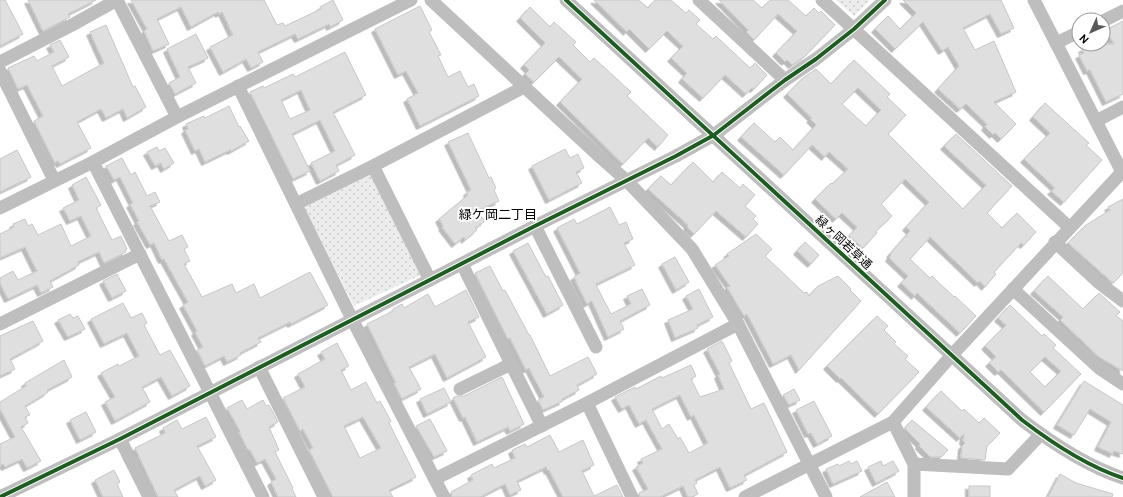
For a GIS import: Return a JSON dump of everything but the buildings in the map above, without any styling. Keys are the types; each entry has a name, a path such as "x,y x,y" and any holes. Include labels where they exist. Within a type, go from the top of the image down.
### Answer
{"street":[{"path":"0,62 117,0 177,117"},
{"path":"0,208 93,162 238,86 411,0"},
{"path":"431,0 627,180 692,249 738,324 826,497"},
{"name":"緑ヶ岡若草通","path":"566,0 1022,420 1083,461 1123,478"},
{"path":"699,0 785,80"},
{"path":"822,0 1069,227"},
{"path":"0,497 120,439 352,319 676,156 714,135 785,80 816,59 885,0"},
{"path":"745,497 893,422 1055,242 1122,173 1034,0"},
{"path":"1111,17 1123,11"},
{"path":"1056,43 1071,36"},
{"path":"0,71 54,180"},
{"path":"238,86 352,319 444,497"},
{"path":"296,204 373,166 524,87"},
{"path":"1096,121 1123,107"},
{"path":"93,162 263,497"},
{"path":"373,166 430,280"},
{"path":"536,226 596,347"},
{"path":"1055,242 1098,282 1123,301"},
{"path":"0,324 140,254"},
{"path":"462,264 542,426"},
{"path":"1013,289 1099,368 1123,384"},
{"path":"435,479 587,403 738,324"},
{"path":"460,389 511,364"},
{"path":"260,367 324,497"},
{"path":"587,403 632,497"},
{"path":"893,422 914,464 914,497"},
{"path":"914,464 1008,469 1041,434"},
{"path":"120,439 149,497"}],"shaded area":[{"path":"836,0 870,0 854,16"},
{"path":"370,173 421,275 354,306 303,205"}],"cycle path":[{"path":"566,0 1022,420 1070,453 1096,467 1123,478"},
{"path":"0,497 120,439 535,226 676,156 714,135 785,80 816,59 854,29 885,0"}],"district":[{"name":"緑ケ岡二丁目","path":"498,214"}]}
